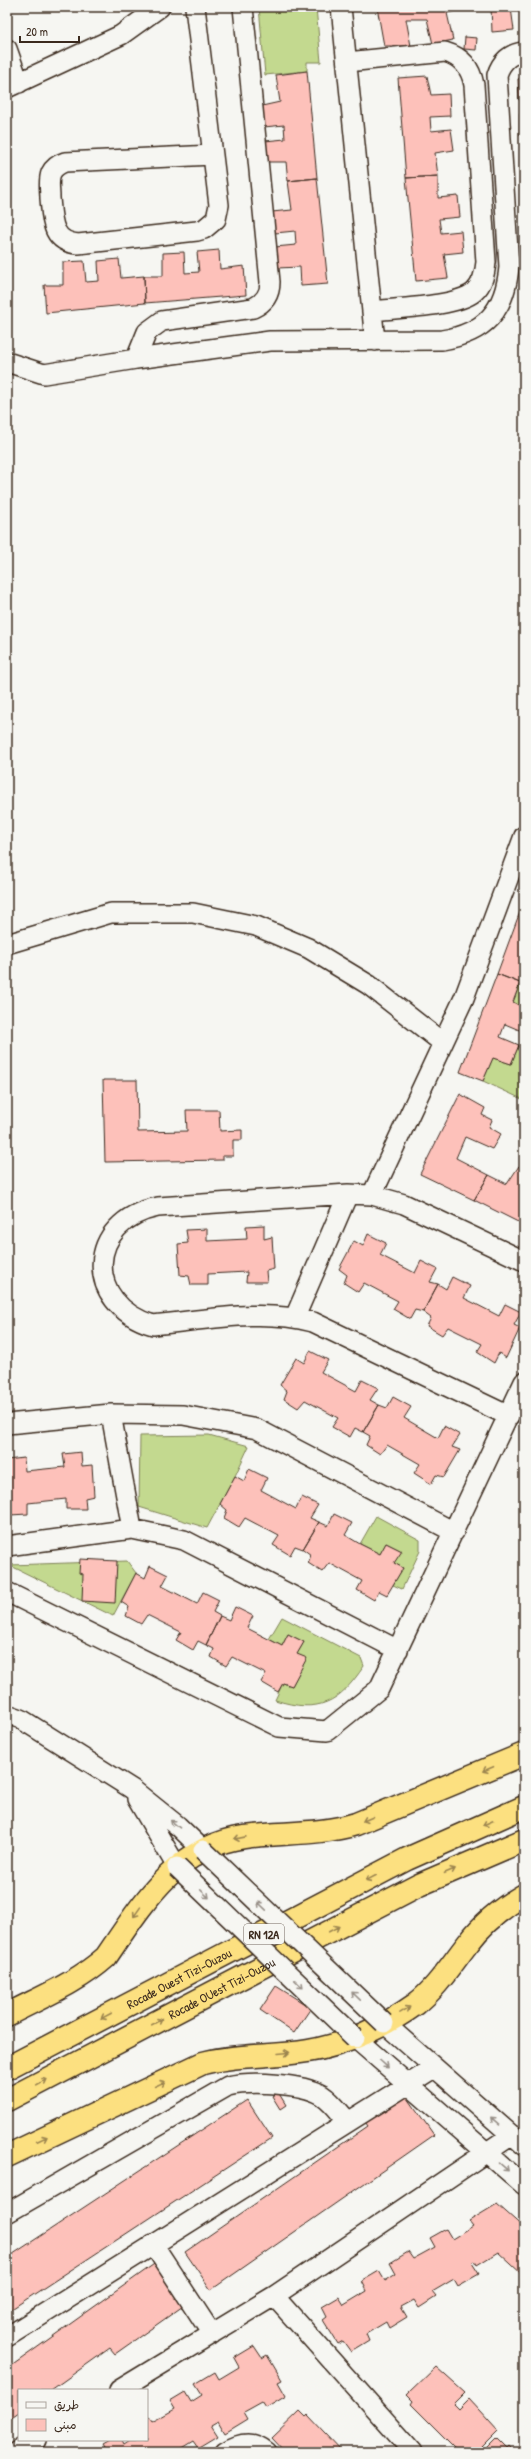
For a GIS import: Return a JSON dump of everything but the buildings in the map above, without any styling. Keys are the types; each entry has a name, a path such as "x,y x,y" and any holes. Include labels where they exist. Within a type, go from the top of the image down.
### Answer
{"highway":[{"path":"7,2015 75,1980 106,1957 151,1892 177,1868 203,1850 242,1838 328,1830 356,1824 524,1754"},
{"name":"Rocade Ouest Tizi-Ouzou","path":"7,2068 407,1859 524,1807"},
{"name":"Rocade OUest Tizi-Ouzou","path":"7,2100 419,1884 524,1840"},
{"path":"7,2156 203,2063 232,2058 307,2052 355,2038 384,2023 427,1994 483,1926 500,1911 524,1894"}],"street":[{"path":"7,49 13,85 121,35 160,7"},
{"path":"195,7 213,155 218,212 216,219 204,229 78,244 66,241 53,228 49,178 54,168 59,164 65,162 213,155"},
{"path":"136,358 147,332 162,321 253,308 265,300 268,294 270,282 243,7"},
{"path":"341,7 375,341"},
{"path":"347,62 445,52 452,54 465,64 472,77 474,85 486,262 481,283 475,292 456,301 372,311"},
{"path":"7,362 44,374 136,358 270,341 442,340 460,337 477,330 486,322 501,302 507,285 509,267 497,75 504,61 516,52 524,52"},
{"path":"372,1195 464,998 524,836"},
{"path":"7,944 111,913 193,913 256,926 308,948 369,985 443,1042"},
{"path":"295,1318 348,1194"},
{"path":"509,1416 319,1325 295,1318 263,1315 153,1325 137,1320 122,1310 111,1297 104,1281 102,1263 106,1246 118,1227 126,1218 141,1210 158,1207 348,1194 372,1195 404,1204 524,1261"},
{"path":"7,1592 279,1728 327,1731 379,1689 524,1382"},
{"path":"7,1424 112,1414 183,1415 257,1429 454,1532"},
{"path":"112,1414 132,1528"},
{"path":"7,1546 132,1528 184,1540 398,1650"},
{"path":"7,1714 21,1719 132,1789 203,1850 384,2023 518,2141 486,2153 274,2296 121,2389"},
{"path":"132,1789 177,1868 355,2038 524,2185"},
{"path":"7,2336 434,2068"},
{"path":"7,2213 228,2086 256,2082 313,2091 331,2102 348,2122"},
{"path":"153,2244 212,2334"},
{"path":"274,2296 413,2452"},
{"path":"16,2452 34,2441"},
{"path":"225,2452 236,2445 246,2443 255,2445 267,2452"}],"green space":[{"path":"259,7 316,7 321,62 307,62 307,71 265,75"},
{"path":"524,976 524,1008 513,1002"},
{"path":"519,1045 524,1048 524,1100 483,1081 493,1058 511,1064"},
{"path":"209,1435 249,1446 235,1476 207,1528 139,1507 140,1436"},
{"path":"376,1516 420,1540 420,1551 402,1589 393,1585 403,1568 394,1563 400,1550 386,1543 380,1554 360,1544"},
{"path":"127,1561 136,1573 113,1616 9,1565"},
{"path":"282,1617 361,1658 364,1666 346,1689 336,1697 327,1702 304,1706 275,1700 283,1683 292,1686 306,1659 297,1654 304,1642 288,1634 282,1646 269,1639"}]}
